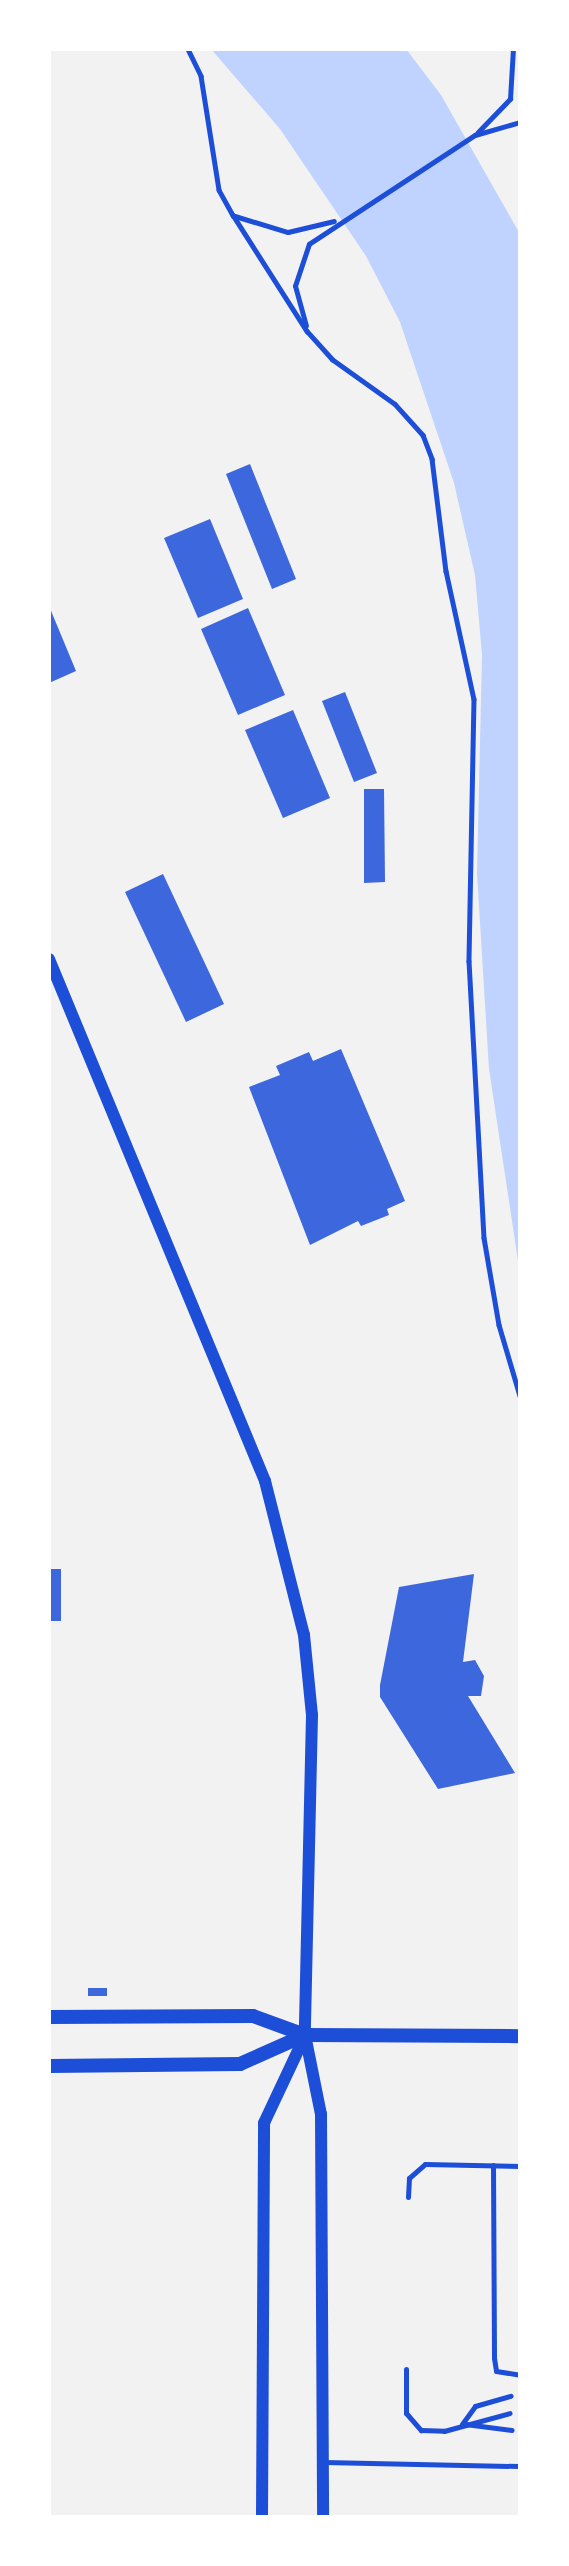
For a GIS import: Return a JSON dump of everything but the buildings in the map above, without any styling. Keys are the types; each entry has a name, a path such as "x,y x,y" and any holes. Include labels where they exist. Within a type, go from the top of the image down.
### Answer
{"main road":[{"path":"49,2017 253,2016 305,2035 520,2036"},
{"path":"49,2066 240,2064 305,2035"}],"street":[{"path":"49,959 245,1430 290,1560 312,1715 305,2035 321,2114 323,2517"},
{"path":"262,2517 264,2123 305,2035"}],"lane":[{"path":"408,2197 410,2178 425,2164 520,2166"},
{"path":"493,2165 494,2358 496,2371 520,2375"},
{"path":"406,2369 410,2423 434,2432 510,2413"},
{"path":"462,2424 475,2406 511,2396"},
{"path":"462,2424 512,2430"},
{"path":"322,2462 520,2466"}],"path":[{"path":"188,49 201,76 219,190 233,215 307,331 332,359 410,419 423,435 436,477 446,571 474,699 469,961 484,1238 499,1325 520,1396"},
{"path":"307,331 295,286 309,244 338,220 475,135 510,99 513,49"},
{"path":"475,135 520,122"},
{"path":"233,215 288,232 338,220"}],"water":[{"path":"211,49 406,49 441,95 520,234 520,1274 489,1069 477,874 482,655 475,575 454,483 400,322 366,256 280,129"}]}
